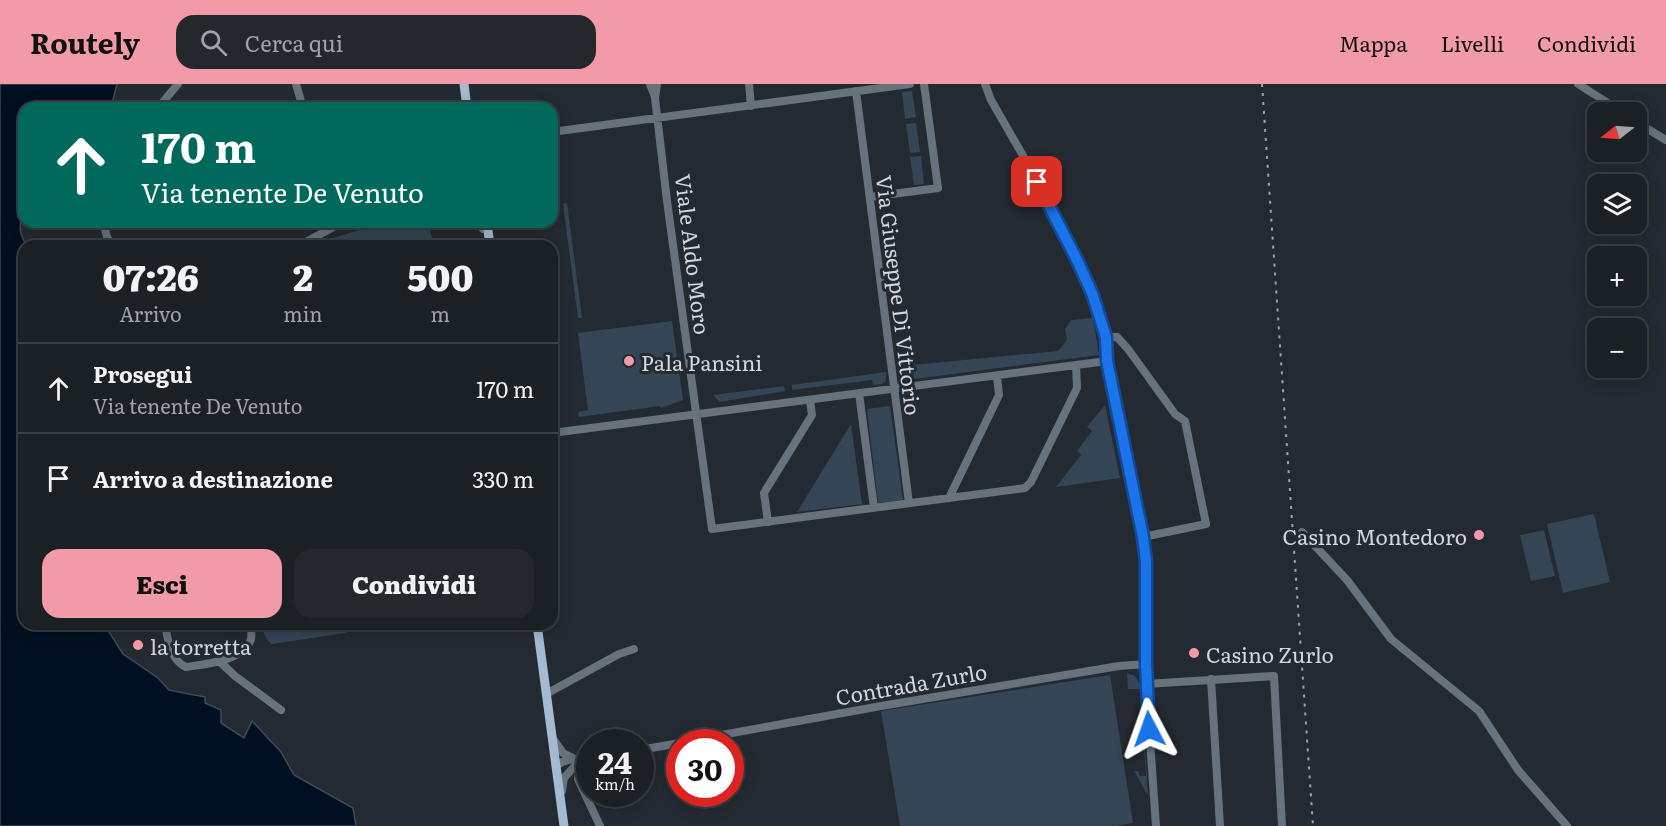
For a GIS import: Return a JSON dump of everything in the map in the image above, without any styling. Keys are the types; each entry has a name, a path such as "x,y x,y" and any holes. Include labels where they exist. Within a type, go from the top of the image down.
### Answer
{"main road":[{"path":"464,84 466,102"},
{"path":"469,84 472,102"},
{"path":"538,630 564,826"}],"street":[{"path":"163,102 178,84"},
{"path":"296,84 301,102"},
{"name":"Viale Aldo Moro","path":"650,84 656,98"},
{"name":"Viale Aldo Moro","path":"657,84 658,117 712,529 768,522"},
{"path":"749,84 752,105"},
{"path":"558,131 910,84"},
{"path":"870,197 938,188 924,84"},
{"path":"985,84 991,100 1026,161 1077,260 1092,293 1106,337 1107,361 1143,537 1146,562 1146,684 1156,826"},
{"path":"1578,84 1606,102"},
{"name":"Via Giuseppe Di Vittorio","path":"856,91 909,503"},
{"path":"1647,129 1666,140"},
{"path":"309,240 330,228"},
{"path":"1106,337 1117,337 1123,343 1175,414 1185,421 1206,524 1143,537"},
{"path":"558,432 1107,361"},
{"path":"810,400 812,415 764,493 768,522 1029,486 1077,388 1076,365"},
{"path":"949,498 999,395 997,376"},
{"path":"859,393 874,508"},
{"path":"1302,532 1347,580 1391,639 1479,711 1518,770 1567,826"},
{"path":"166,630 170,648 183,667 229,659 247,645 251,639 251,630"},
{"path":"546,694 634,648"},
{"path":"219,661 234,676 281,710"},
{"name":"Contrada Zurlo","path":"744,731 1119,666 1146,664"},
{"path":"1146,684 1274,676 1282,826"},
{"path":"1210,679 1220,826"},
{"path":"552,734 559,750 574,763"},
{"path":"556,766 562,761 574,763"},
{"path":"561,805 564,778 574,763"},
{"path":"591,807 600,826"}],"shaded area":[{"path":"0,84 117,84 112,102 18,102 18,228 20,228 24,240 18,240 18,630 108,630 123,654 158,678 169,690 205,697 205,703 221,710 221,723 244,738 252,721 281,752 294,775 353,808 356,826 0,826"},
{"path":"912,91 916,117 905,119 902,92"},
{"path":"916,123 920,152 910,153 906,124"},
{"path":"921,156 924,184 914,185 910,157"},
{"path":"567,203 582,318 578,318 563,204"},
{"path":"365,228 429,228 433,240 328,240"},
{"path":"1093,318 1099,355 899,381 898,368 902,366 1058,351 1067,340 1065,329 1071,320"},
{"name":"Pala Pansini","path":"672,321 683,400 661,408 660,406 579,417 578,412 588,410 578,333"},
{"path":"886,372 886,381 882,384 873,385 872,380 792,390 792,385"},
{"path":"784,386 785,391 720,402 713,395"},
{"path":"1105,405 1120,478 1056,487 1081,455 1077,451 1092,431 1087,427"},
{"path":"890,406 903,500 878,503 867,409"},
{"path":"851,424 862,504 797,512"},
{"path":"1594,514 1610,582 1563,593 1547,524"},
{"path":"1544,530 1555,576 1531,581 1520,535"},
{"path":"263,630 352,630 272,644 267,640"},
{"path":"1127,673 1135,676 1141,686 1148,796 1134,771 1138,771 1140,776 1146,776 1140,689 1128,689"},
{"path":"1110,675 1133,823 1115,826 900,826 881,711"}],"railway":[{"path":"1262,84 1313,826"}],"place":[{"name":"Pala Pansini","path":"629,361"},
{"name":"Casino Montedoro","path":"1479,535"},
{"name":"la torretta","path":"138,645"},
{"name":"Casino Zurlo","path":"1194,653"}],"route":[{"path":"1037,182 1092,293 1106,337 1107,361 1143,537 1146,562 1146,684 1149,729"}]}
